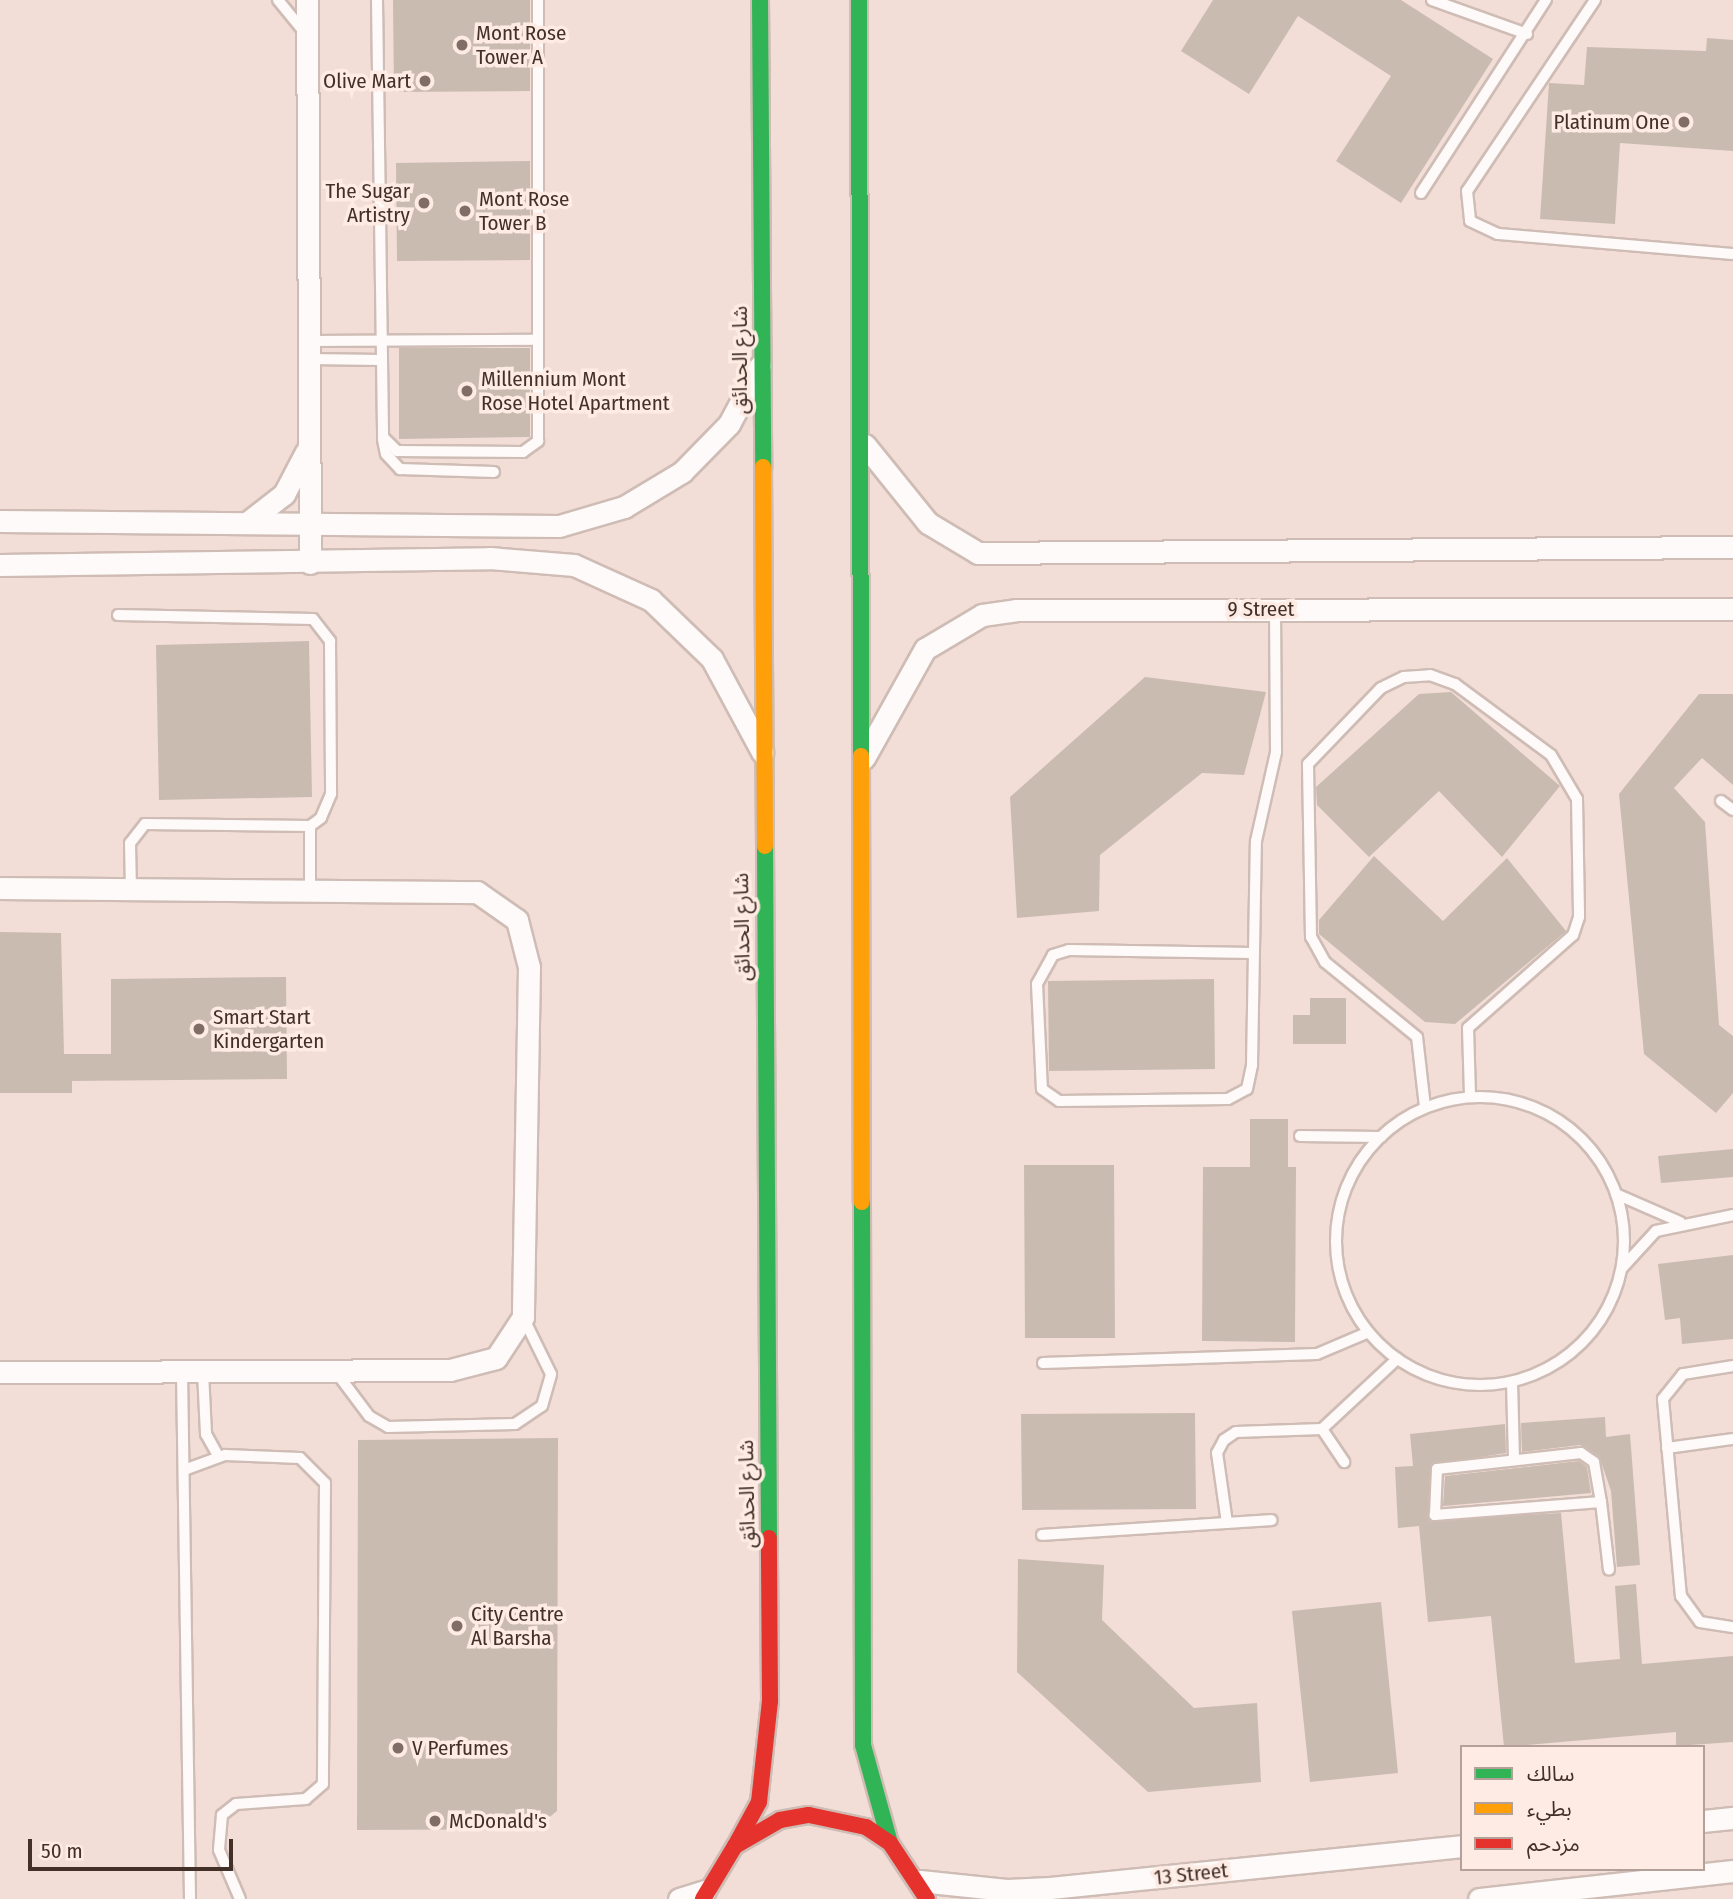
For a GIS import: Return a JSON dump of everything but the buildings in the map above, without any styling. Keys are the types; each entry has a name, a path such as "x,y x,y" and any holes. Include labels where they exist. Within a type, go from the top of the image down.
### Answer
{"street":[{"path":"307,0 310,563"},
{"name":"شارع الحدائق","path":"704,1895 760,1802 770,1701 762,752 760,0"},
{"path":"859,0 865,445 863,1745 890,1843"},
{"path":"0,521 559,526 624,507 682,472 729,424 761,364"},
{"path":"248,522 284,494 309,440"},
{"path":"865,445 928,523 978,553 1733,547"},
{"path":"0,565 310,563 490,558 574,565 650,600 712,659 762,752"},
{"name":"9 Street","path":"864,758 925,649 982,615 1275,610 1733,609"},
{"path":"0,888 477,892 517,920 529,967 523,1318 505,1349 474,1368 0,1372"},
{"path":"735,1846 780,1820 809,1815 866,1826 890,1843 924,1890"},
{"path":"1705,1821 1733,1818"},
{"name":"13 Street","path":"924,1890 1039,1889 1460,1846"},
{"path":"1479,1899 1733,1871"},
{"path":"679,1899 704,1895"}],"lane":[{"path":"278,0 308,36"},
{"path":"377,0 379,343 386,454 400,469 494,471"},
{"path":"383,437 397,451 529,451 538,442 538,0"},
{"path":"1432,0 1527,34"},
{"path":"1421,193 1527,34 1546,0"},
{"path":"1595,0 1467,191 1470,221 1498,234 1733,254"},
{"path":"310,350 379,343 538,340"},
{"path":"310,350 380,360"},
{"path":"1253,953 1069,950 1046,960 1037,984 1039,1082 1052,1098 1228,1099 1247,1088 1251,1078 1256,841 1276,752 1275,610"},
{"path":"118,615 306,618 325,627 330,807 310,826 145,824 130,843 131,890"},
{"path":"1425,1107 1418,1037 1325,962 1311,937 1308,764 1381,688 1404,677 1430,675 1454,684 1551,755 1577,799 1579,917 1573,935 1468,1028 1470,1097"},
{"path":"1721,801 1733,810"},
{"path":"310,826 310,889"},
{"path":"1621,1269 1616,1194 1575,1132 1544,1111 1470,1097 1425,1107 1381,1137 1348,1186 1337,1232 1350,1302 1369,1332 1397,1359 1452,1383 1512,1382 1540,1373 1588,1336 1621,1269 1636,1247 1680,1222 1733,1216"},
{"path":"1300,1136 1381,1137"},
{"path":"1616,1194 1680,1222"},
{"path":"336,1371 369,1416 388,1427 515,1424 542,1406 551,1374 523,1318"},
{"path":"1043,1363 1317,1354 1369,1332"},
{"path":"1227,1523 1217,1453 1224,1440 1236,1432 1322,1429 1397,1359"},
{"path":"1733,1366 1683,1374 1670,1385 1663,1399 1681,1596 1700,1622 1733,1626"},
{"path":"193,1372 206,1434 218,1456"},
{"path":"190,1899 184,1470 193,1372"},
{"path":"1512,1382 1514,1460"},
{"path":"1322,1429 1344,1462"},
{"path":"1667,1448 1733,1439"},
{"path":"184,1470 218,1456 300,1458 320,1472 326,1496 323,1784 306,1799 236,1804 222,1815 219,1850 240,1899"},
{"path":"1601,1502 1435,1515 1437,1469 1514,1460 1589,1456 1601,1502 1609,1570"},
{"path":"1042,1535 1272,1520"}],"traffic: fast":[{"path":"760,0 763,467"},
{"path":"859,0 861,756"},
{"path":"765,846 769,1538"},
{"path":"862,1202 863,1745 890,1843"}],"traffic: slow":[{"path":"763,467 765,846"},
{"path":"861,756 862,1202"}],"traffic: jam":[{"path":"735,1846 759,1802 770,1701 769,1538"},
{"path":"703,1899 735,1846 780,1820 809,1815 866,1827 890,1843 927,1899"}],"place":[{"name":"Mont Rose Tower A","path":"462,45"},
{"name":"Olive Mart","path":"425,81"},
{"name":"Platinum One","path":"1684,122"},
{"name":"The Sugar Artistry","path":"424,203"},
{"name":"Mont Rose Tower B","path":"465,211"},
{"name":"Millennium Mont Rose Hotel Apartment","path":"467,391"},
{"name":"Smart Start Kindergarten","path":"199,1029"},
{"name":"City Centre Al Barsha","path":"457,1626"},
{"name":"V Perfumes","path":"398,1748"},
{"name":"McDonald's","path":"435,1821"}]}
